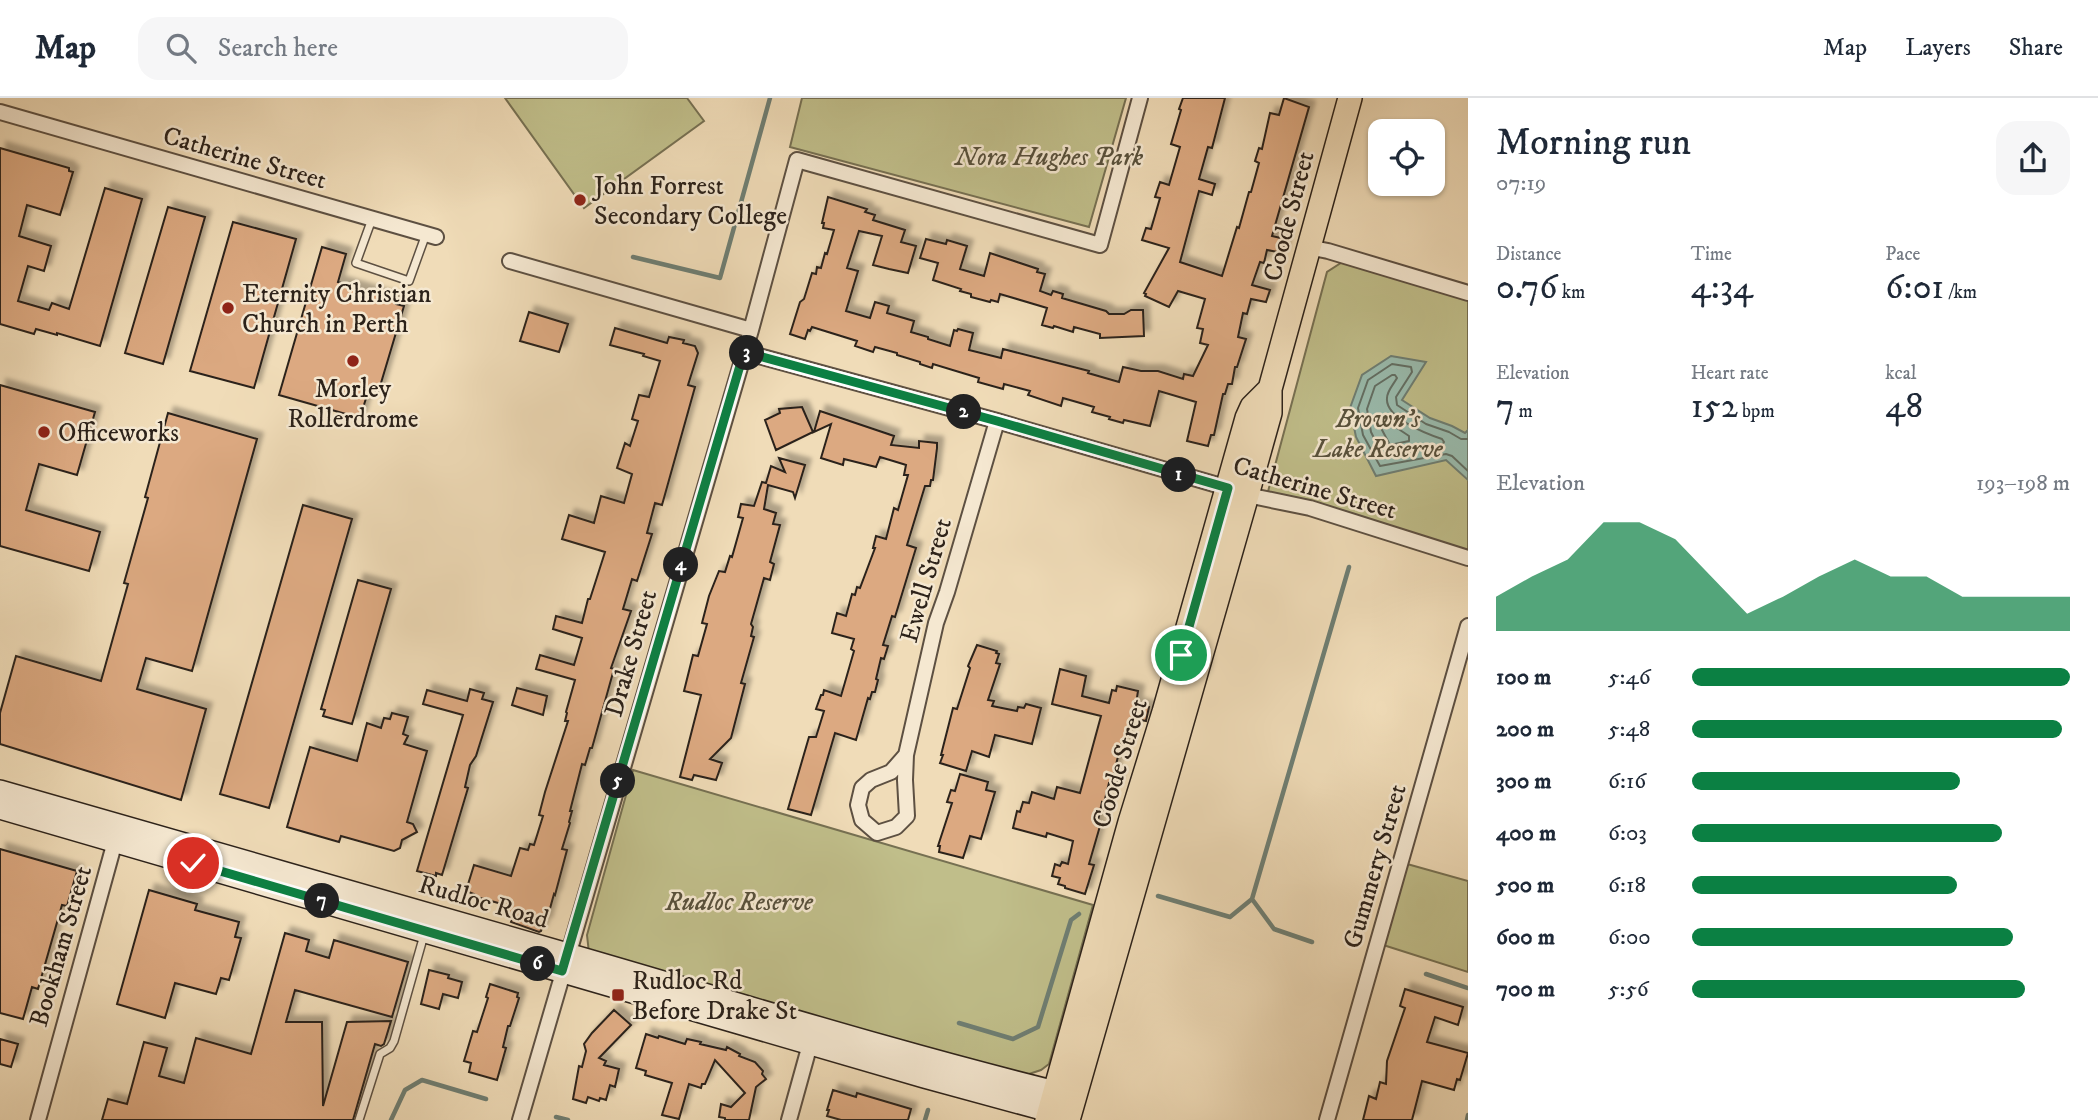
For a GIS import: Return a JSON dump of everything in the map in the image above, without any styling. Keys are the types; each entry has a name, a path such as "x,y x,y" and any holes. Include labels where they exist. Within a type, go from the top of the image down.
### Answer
{"main road":[{"name":"Coode Street","path":"1061,1109 1237,491 1270,413 1270,389 1350,98"},
{"name":"Rudloc Road","path":"0,791 117,833 425,931 565,962"},
{"name":"Rudloc Road","path":"0,808 117,833 812,1035 1013,1083 1061,1109"}],"street":[{"name":"Drake Street","path":"520,1120 751,330 797,160 1100,245 1140,98"},
{"name":"Catherine Street","path":"0,113 431,236"},
{"path":"1308,247 1468,293"},
{"path":"510,261 751,330"},
{"name":"Catherine Street","path":"744,352 997,421 1237,491 1310,508 1468,558"},
{"name":"Ewell Street","path":"906,755 891,772 871,780 862,788 858,804 862,820 877,833 896,827 907,816 906,755 936,623 997,421"},
{"name":"Gummery Street","path":"1327,1120 1468,626"},
{"name":"Bookham Street","path":"37,1120 117,833"},
{"path":"789,1120 812,1035"}],"lane":[{"path":"372,219 356,263 409,281 431,236"},
{"path":"359,1120 380,1054 390,1048 394,1041 425,931"}],"green space":[{"path":"505,98 687,98 704,121 584,208"},
{"name":"Nora Hughes Park","path":"802,98 1126,98 1089,227 790,147"},
{"name":"Brown's Lake Reserve","path":"1347,259 1468,298 1468,558 1266,499 1327,272"},
{"name":"Rudloc Reserve","path":"633,770 1093,905 1049,1064 1026,1075 924,1053 589,953 587,935"},
{"path":"1400,862 1468,881 1468,972 1377,943"}],"water":[{"path":"1391,356 1426,362 1402,400 1430,418 1465,433 1468,430 1468,480 1446,460 1376,476 1356,437 1350,408 1362,375"}],"building":[{"path":"1183,98 1225,98 1212,148 1208,147 1199,179 1215,184 1212,195 1199,191 1180,262 1222,276 1251,192 1259,163 1255,161 1259,148 1262,149 1270,113 1279,115 1284,98 1309,107 1272,236 1285,239 1283,253 1267,250 1264,263 1260,262 1252,285 1270,290 1266,302 1251,299 1247,314 1243,313 1238,337 1246,339 1235,367 1232,384 1228,384 1223,394 1214,435 1211,435 1208,446 1187,441 1196,402 1159,391 1150,426 1124,420 1123,423 1092,412 1094,407 1063,398 1061,406 1028,395 1030,391 1004,384 1003,389 978,382 979,378 933,364 932,368 875,347 873,352 855,346 857,341 812,327 805,339 790,334 812,273 816,274 817,267 821,268 834,230 823,228 822,223 828,197 867,209 865,212 875,215 873,220 905,230 901,242 916,246 908,273 873,265 882,236 859,231 847,268 858,271 846,311 870,318 875,302 889,306 887,313 914,321 911,332 928,339 950,346 954,330 958,329 973,333 969,350 1001,358 1003,349 1089,371 1088,373 1119,382 1123,367 1158,371 1183,379 1184,374 1193,376 1208,345 1200,343 1203,329 1197,328 1205,299 1178,291 1169,307 1145,296 1144,293 1169,248 1142,240 1146,228 1151,229 1160,198 1155,197 1160,182 1169,185 1180,147 1171,144"},
{"path":"0,148 69,168 69,171 73,172 60,215 27,205 19,236 51,246 44,271 28,266 18,301 49,310 52,303 69,309 105,188 142,199 100,346 57,333 36,329 34,334 0,324"},
{"path":"168,207 205,217 163,364 125,353"},
{"path":"233,222 296,239 254,388 190,371"},
{"path":"926,239 946,244 947,240 967,246 960,269 984,276 990,253 1038,269 1037,272 1045,274 1040,291 1051,295 1053,291 1063,294 1062,298 1109,314 1143,310 1144,336 1100,338 1100,334 1074,327 1073,332 1054,326 1053,328 1042,325 1047,308 1000,294 998,302 971,297 971,294 960,291 961,289 933,280 938,263 920,258"},
{"name":"Morley Rollerdrome","path":"322,247 346,254 338,282 397,300 396,304 404,306 378,393 372,391 370,396 367,395 360,418 279,395"},
{"path":"529,312 568,324 559,352 520,341"},
{"path":"615,328 667,343 669,337 684,340 683,343 695,346 698,353 688,385 695,387 662,505 655,503 647,533 652,534 637,581 632,579 623,609 631,611 611,668 614,669 592,748 585,765 582,764 562,849 567,850 555,895 546,923 544,922 539,932 511,922 513,916 500,913 502,904 473,896 474,894 466,891 474,865 511,876 520,848 528,850 530,844 534,845 543,816 539,815 568,721 565,721 566,712 575,680 536,669 540,655 574,665 582,638 553,629 556,616 582,623 605,552 562,539 569,515 594,523 601,496 624,503 632,474 617,468 625,443 630,446 638,421 632,419 639,395 649,397 660,361 610,345"},
{"path":"0,385 95,412 77,475 39,464 26,510 100,532 89,571 0,546"},
{"path":"802,407 813,432 776,450 765,420 780,413 779,409"},
{"path":"820,411 894,436 891,445 919,448 919,441 937,443 937,448 933,480 930,486 925,486 907,545 916,548 895,617 892,616 883,645 888,646 884,659 881,658 875,692 868,698 856,740 835,733 811,815 788,809 809,737 816,737 824,711 816,709 821,695 824,690 841,696 854,651 851,649 854,639 832,633 837,613 846,616 852,594 855,595 857,587 860,588 875,548 876,536 886,539 894,508 898,510 908,475 904,475 906,465 880,457 876,467 844,459 843,465 821,458 831,424 814,432"},
{"path":"168,413 257,439 192,671 146,658 137,689 206,709 181,800 0,744 0,713 16,656 101,681 128,584 124,583"},
{"path":"779,458 805,465 795,498 793,492 768,485 764,509 776,513 773,524 780,525 770,562 774,564 770,580 764,578 751,624 751,636 754,637 741,683 745,684 731,738 710,759 722,763 716,780 694,775 692,780 680,777 701,695 684,691 693,655 698,656 707,624 702,623 709,596 719,571 725,572 730,556 732,557 743,518 738,517 741,504 754,506 771,466 785,472"},
{"path":"303,505 352,519 269,808 220,794"},
{"path":"358,580 391,589 352,724 323,716 325,710 321,709"},
{"path":"977,645 999,654 996,663 1000,664 988,700 994,701 992,706 1017,711 1018,707 1024,708 1026,704 1041,708 1032,744 995,735 989,757 972,751 966,771 940,763 953,708 957,709 970,668 968,666"},
{"path":"1060,669 1086,676 1082,696 1109,703 1112,690 1116,691 1117,686 1138,691 1136,704 1149,707 1146,721 1132,718 1125,745 1121,744 1114,773 1119,774 1116,785 1109,783 1104,803 1102,802 1097,825 1100,826 1089,864 1094,865 1085,894 1065,888 1058,884 1060,878 1052,876 1055,864 1068,864 1073,841 1047,833 1046,837 1013,828 1017,811 1020,812 1023,802 1029,803 1032,792 1054,799 1057,787 1080,793 1101,716 1052,704"},
{"path":"517,688 547,696 543,715 512,705"},
{"path":"470,689 484,693 482,699 493,702 476,756 470,765 465,787 468,788 442,875 436,873 436,876 417,871 463,715 423,704 427,690 467,701"},
{"path":"392,713 408,717 403,734 408,736 404,744 427,751 407,822 413,824 417,832 402,840 400,848 394,851 341,836 339,842 287,827 310,747 357,761 367,723 381,728 384,718 390,719"},
{"path":"960,774 988,782 986,790 995,792 981,839 970,836 963,858 939,852 938,846 952,803 947,802 951,790 955,791"},
{"path":"0,849 77,871 67,906 62,905 38,989 32,987 23,1019 0,1013"},
{"path":"149,890 197,904 195,910 239,922 235,937 241,938 229,980 221,978 216,994 175,983 165,1018 117,1004"},
{"path":"285,933 309,940 306,951 329,958 334,940 408,962 392,1017 295,990 286,1022 322,1022 323,1106 347,1022 391,1021 384,1044 375,1044 353,1120 102,1120 108,1099 127,1104 144,1042 167,1048 159,1076 184,1083 196,1038 251,1054"},
{"path":"429,970 449,975 448,978 462,982 458,998 443,994 439,1009 421,1004"},
{"path":"490,984 518,993 519,998 508,1026 503,1047 506,1048 497,1080 469,1072 471,1063 464,1061 473,1031 477,1032"},
{"path":"1405,989 1463,1007 1458,1025 1435,1017 1427,1042 1468,1053 1460,1080 1457,1079 1454,1090 1422,1081 1412,1120 1363,1120 1369,1096 1376,1099 1380,1082 1386,1084 1387,1061 1405,1008 1400,1006"},
{"path":"614,1010 631,1025 599,1058 606,1061 604,1065 619,1069 615,1087 610,1085 606,1100 600,1098 599,1101 588,1097 586,1103 573,1099 579,1066 582,1067 586,1051 584,1044"},
{"path":"646,1034 685,1044 687,1039 726,1050 727,1047 740,1054 739,1056 755,1062 766,1079 756,1087 749,1120 725,1120 719,1117 721,1104 731,1107 745,1093 715,1060 701,1088 689,1084 679,1119 662,1115 672,1083 645,1075 646,1071 636,1068"},
{"path":"0,1039 18,1044 11,1067 0,1064"},
{"path":"833,1090 856,1097 857,1093 911,1109 908,1120 841,1120 827,1116"}],"waterway":[{"path":"633,257 720,278 770,98"},
{"path":"1158,896 1230,917 1252,899 1349,567"},
{"path":"1252,899 1274,929 1312,942"},
{"path":"959,1023 1013,1039 1038,1027 1071,920 1079,914"},
{"path":"1426,974 1468,988"},
{"path":"391,1120 405,1090 422,1080 486,1099"},
{"path":"925,1120 928,1110"},
{"path":"1467,1120 1468,1115"},
{"path":"556,1117 568,1120"}],"place":[{"name":"John Forrest Secondary College","path":"580,200"},
{"name":"Eternity Christian Church in Perth","path":"228,308"},
{"name":"Morley Rollerdrome","path":"353,361"},
{"name":"Officeworks","path":"44,432"},
{"name":"Rudloc Rd Before Drake St","path":"618,995"}],"route":[{"path":"193,863 562,971 744,352 1228,488 1181,655"}]}
